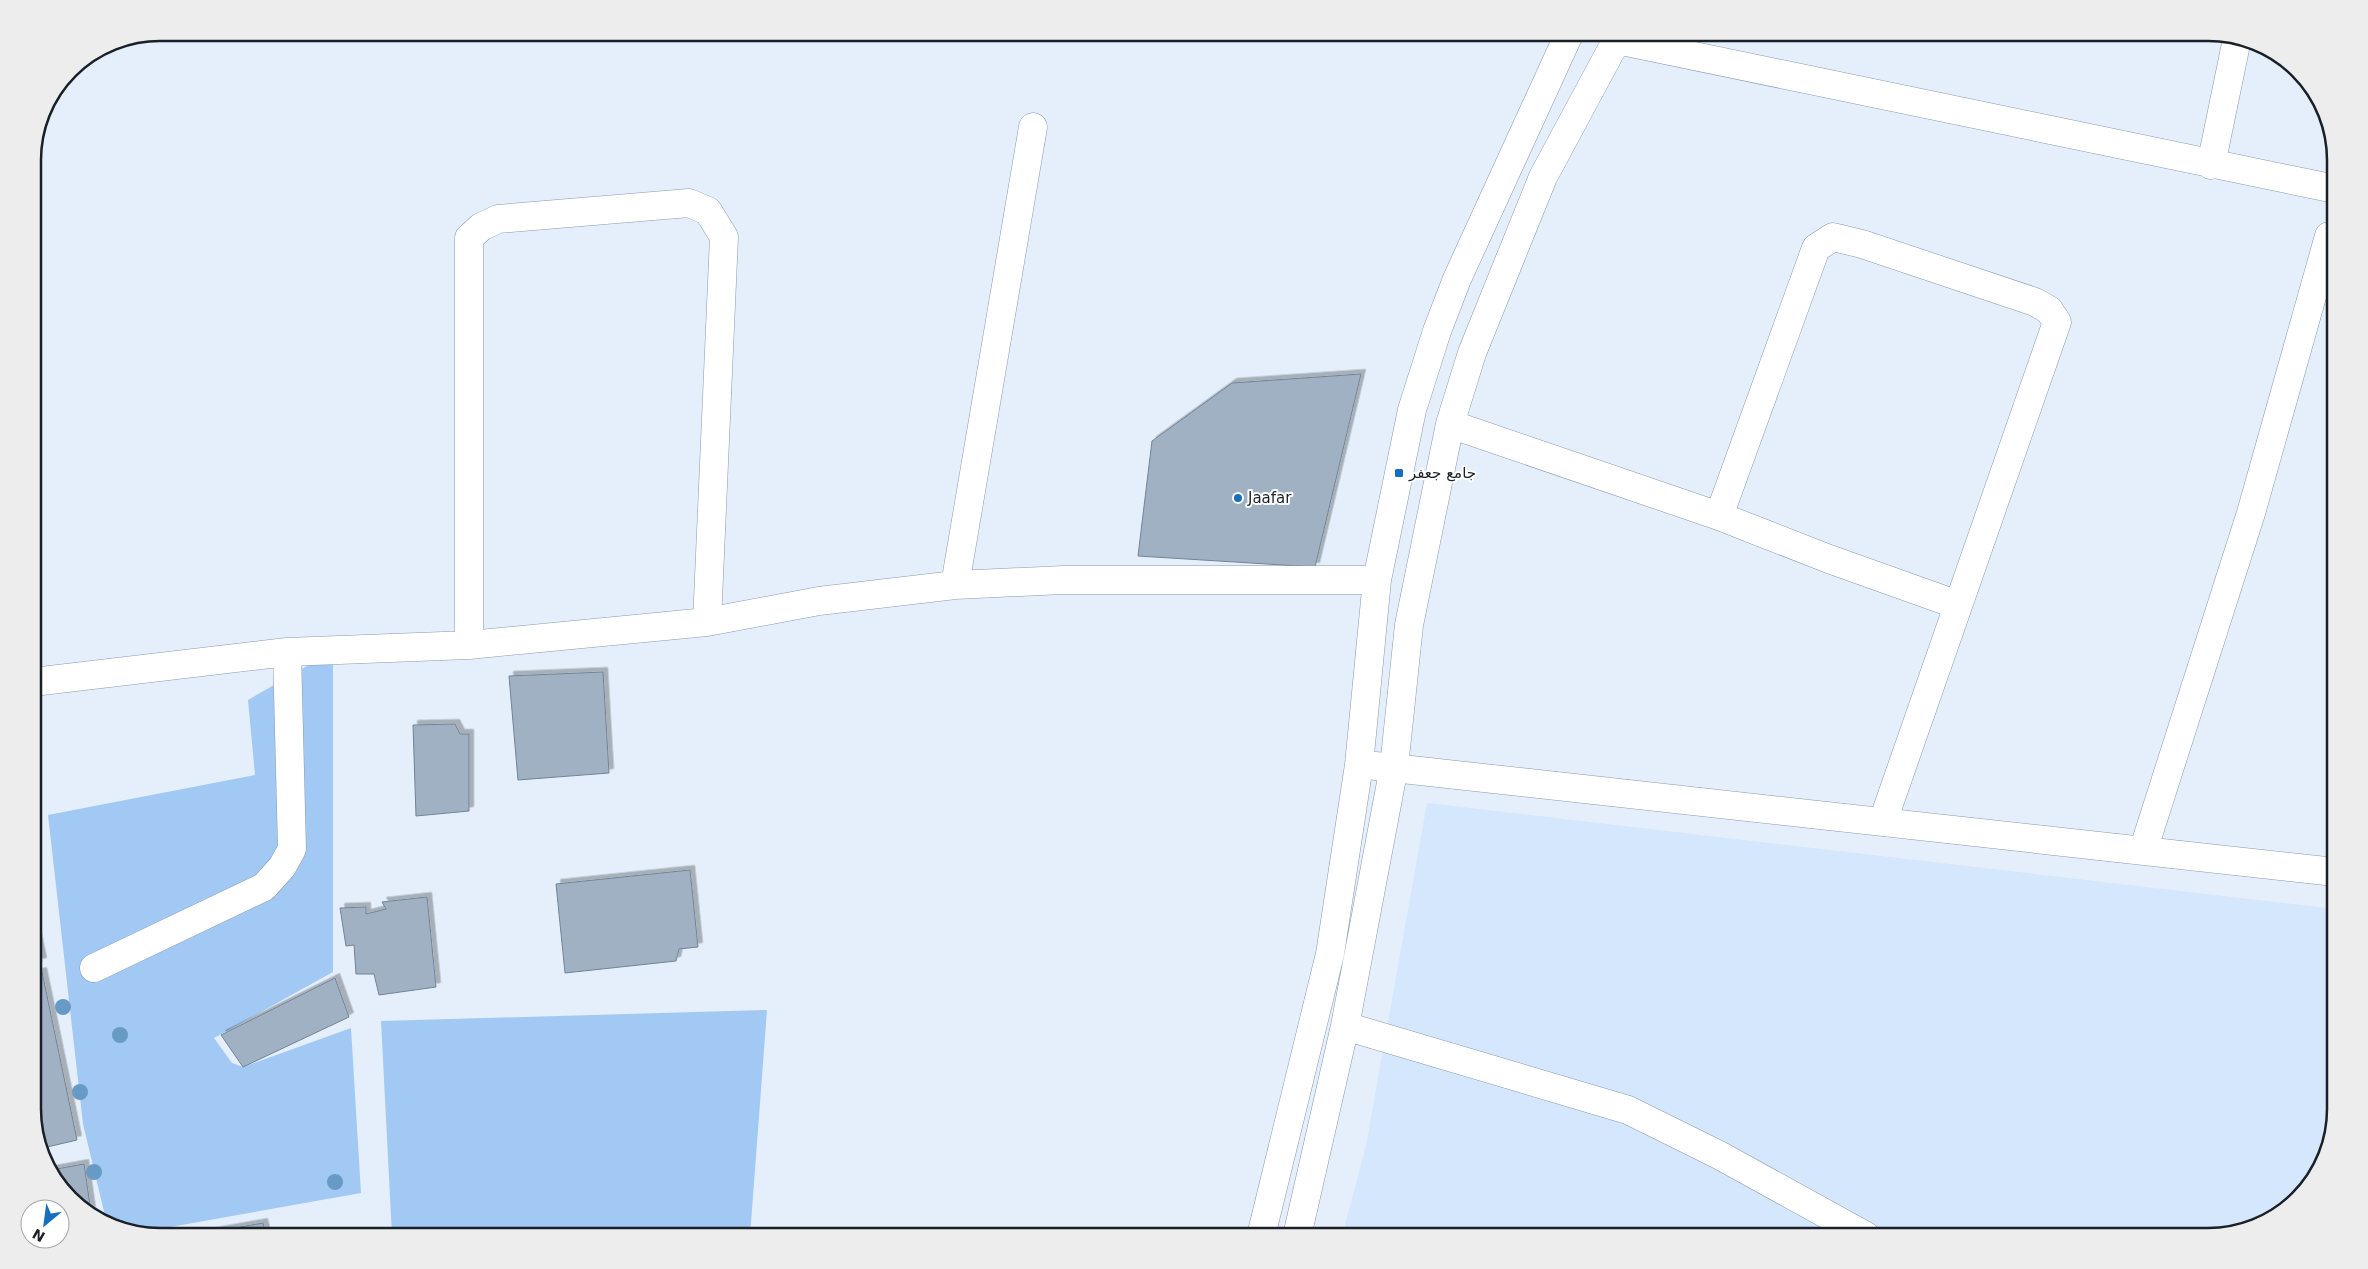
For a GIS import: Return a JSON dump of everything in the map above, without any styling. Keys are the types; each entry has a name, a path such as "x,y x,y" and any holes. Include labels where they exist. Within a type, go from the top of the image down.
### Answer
{"street":[{"path":"1263,1228 1330,954 1359,765 1377,580 1412,410 1437,331 1457,279 1566,41"},
{"path":"1298,1228 1344,1026 1394,767 1409,625 1450,424 1472,353 1543,177 1616,41"},
{"path":"1643,41 2326,187"},
{"path":"2211,164 2236,45"},
{"path":"956,585 1033,127"},
{"path":"469,645 469,238 481,227 498,219 689,203 708,211 724,237 708,622"},
{"path":"1719,516 1816,248 1833,236 2035,302 2048,310 2057,322 1883,821"},
{"path":"2143,851 2251,513 2326,246"},
{"path":"1450,424 1719,516 1829,559 1958,605"},
{"path":"42,681 287,652 469,645 708,622 819,601 956,585 1063,580 1377,580"},
{"path":"94,968 264,887 282,867 292,849 287,652"},
{"path":"1359,765 1394,767 2327,871"},
{"path":"1344,1026 1628,1110 1719,1155 1851,1228"}],"shaded area":[{"path":"333,651 333,972 214,1038 232,1063 243,1067 351,1028 361,1193 164,1228 129,1224 105,1215 83,1124 48,815 255,775 248,700"},
{"path":"1427,803 2327,908 2327,1109 2326,1125 2320,1147 2315,1162 2307,1175 2286,1198 2267,1212 2239,1224 2208,1228 1344,1228 1366,1146"},
{"path":"767,1010 751,1228 392,1228 381,1021"}],"building":[{"name":"Jaafar","path":"1361,374 1315,567 1138,556 1152,441 1232,383"},
{"path":"603,672 609,773 518,780 509,676"},
{"path":"455,724 460,734 469,734 469,811 416,816 413,725"},
{"path":"690,870 698,947 679,949 676,961 565,973 556,884"},
{"path":"427,897 436,987 379,995 374,974 356,974 354,945 346,946 340,908 366,907 366,914 386,909 382,902"},
{"path":"42,972 77,1140 48,1147 44,1132 42,1117"},
{"path":"335,978 349,1017 243,1067 221,1035"},
{"path":"84,1164 90,1205 71,1187 57,1169"},
{"path":"263,1223 264,1228 235,1228"}],"place":[{"name":"جامع جعفر","path":"1399,473"},
{"name":"Jaafar","path":"1238,498"}]}
